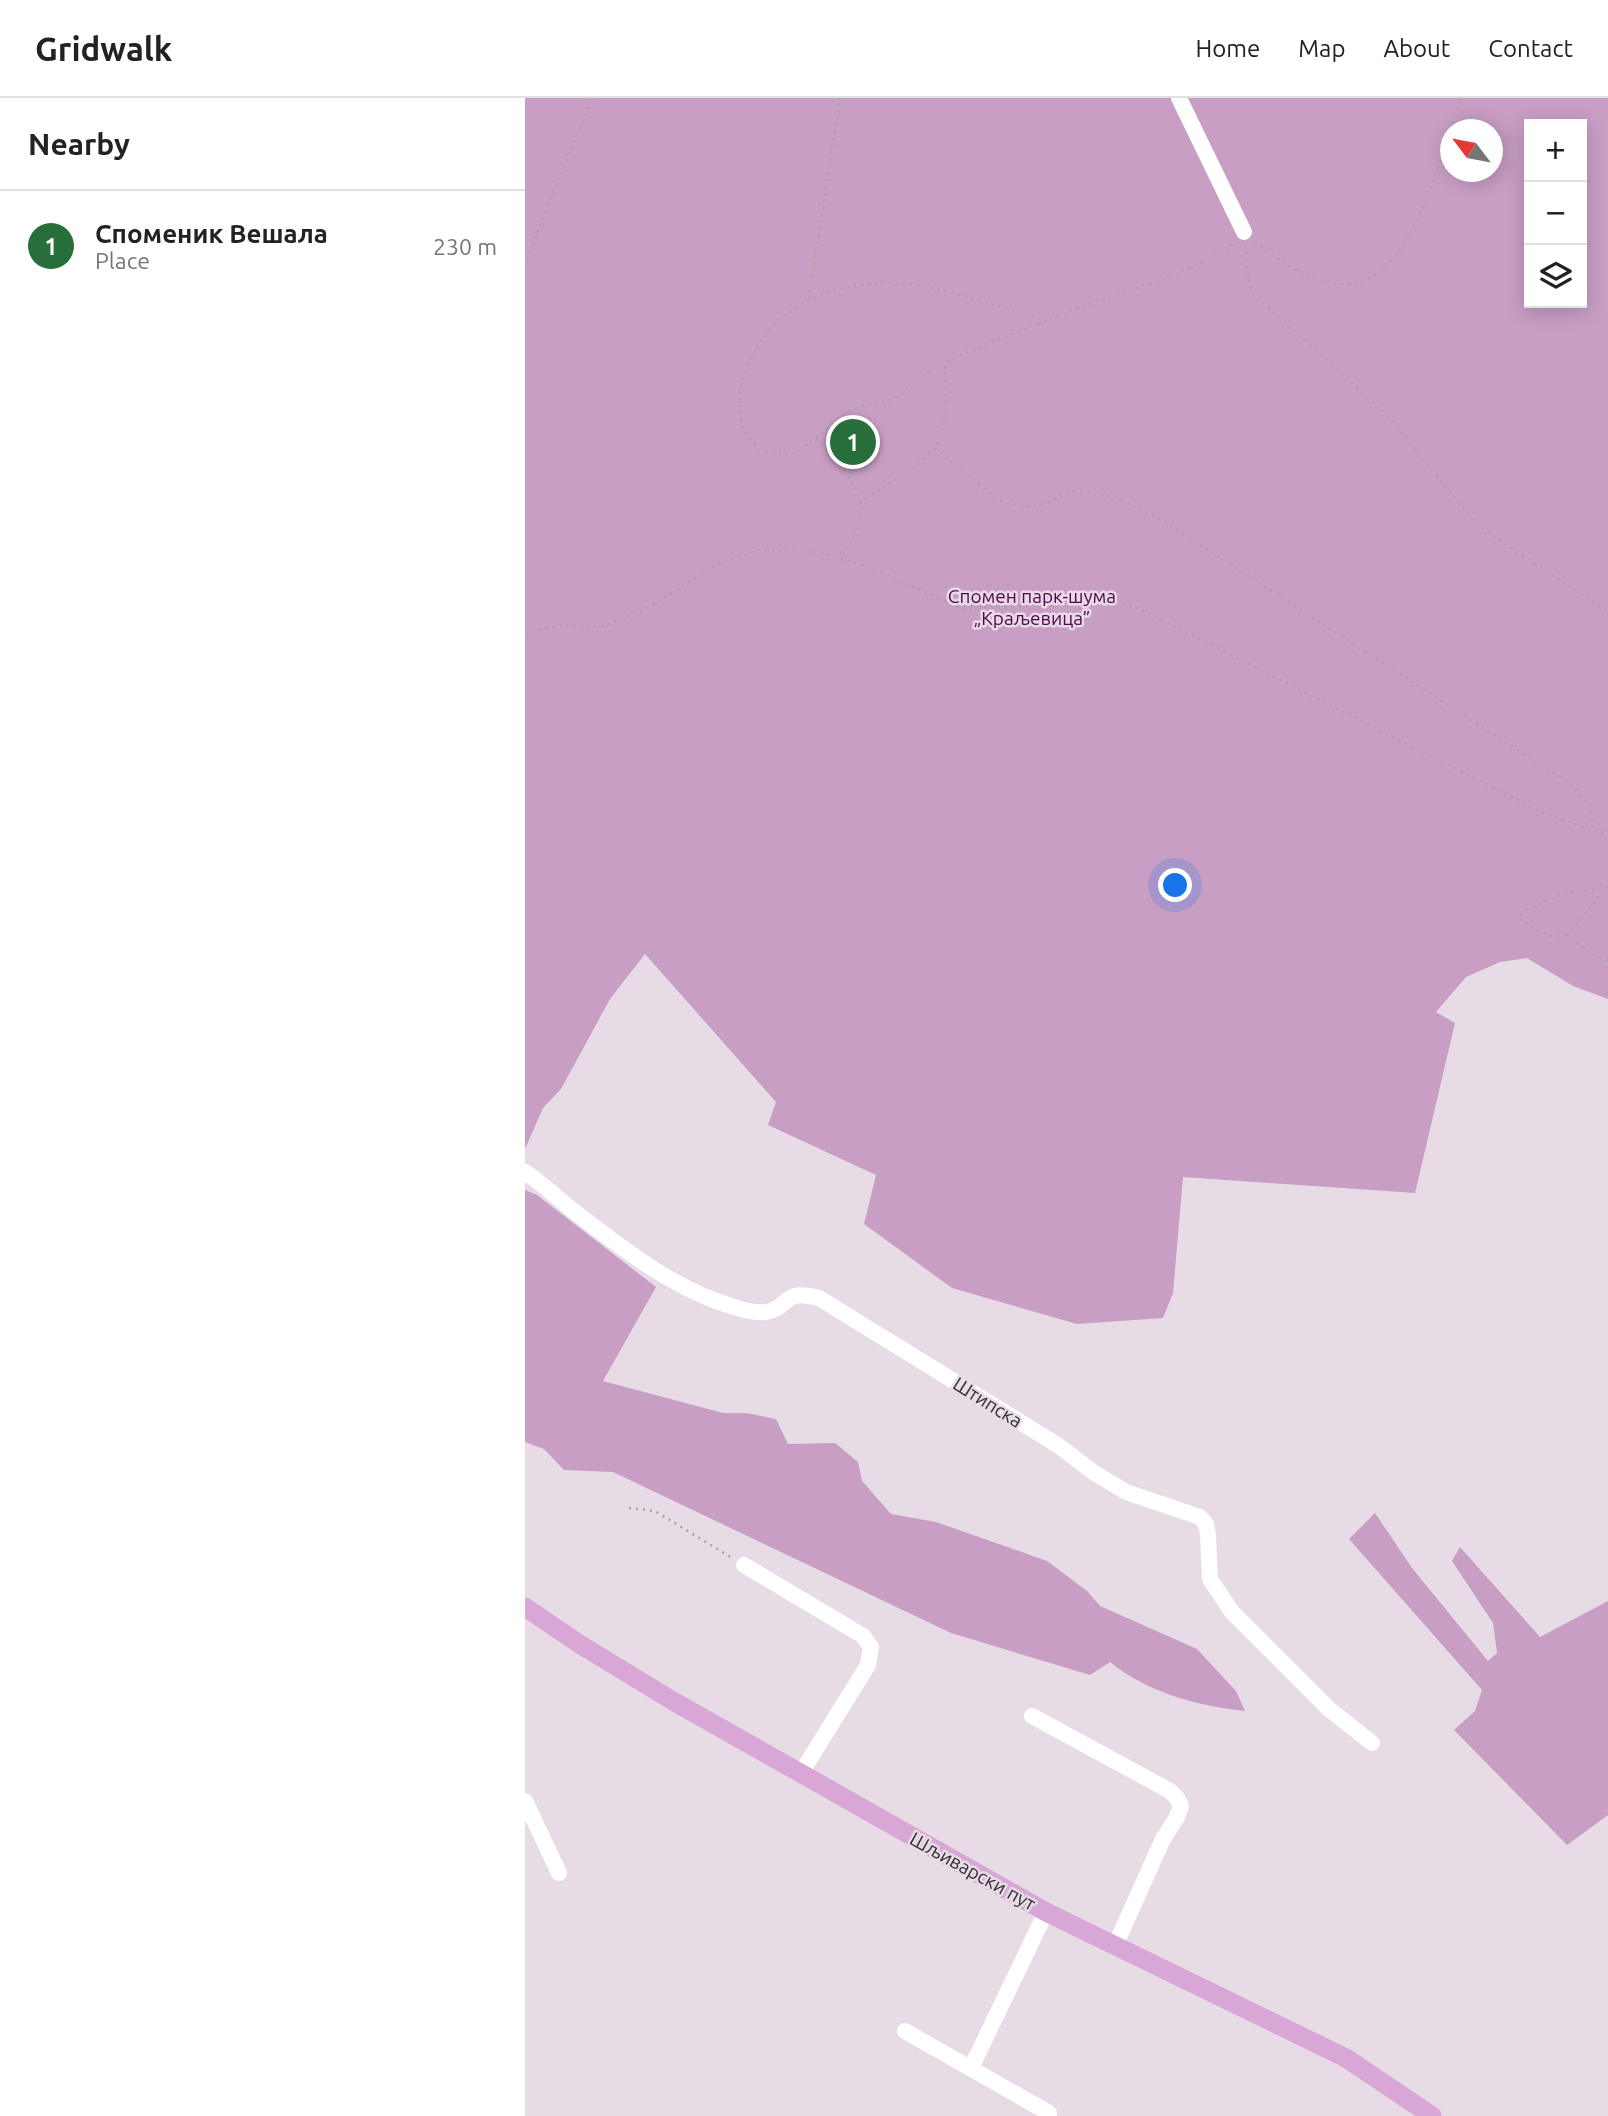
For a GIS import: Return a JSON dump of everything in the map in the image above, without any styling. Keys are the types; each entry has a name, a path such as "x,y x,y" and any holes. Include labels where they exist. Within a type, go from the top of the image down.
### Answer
{"main road":[{"name":"Шљиварски пут","path":"525,1606 626,1673 1046,1912 1346,2058 1432,2116"}],"street":[{"path":"1179,98 1244,232"},
{"name":"Штипска","path":"525,1172 629,1254 702,1296 735,1307 764,1312 774,1309 793,1295 806,1294 819,1298 1059,1446 1093,1472 1126,1492 1200,1517 1206,1524 1208,1535 1210,1579 1232,1612 1329,1709 1372,1743"},
{"path":"744,1565 863,1636 871,1647 868,1665 801,1773"},
{"path":"1032,1716 1170,1791 1181,1806 1163,1839 1115,1946"},
{"path":"525,1801 559,1872"},
{"path":"971,2068 1046,1912"},
{"path":"905,2031 1049,2113"}],"path":[{"path":"525,265 593,98"},
{"path":"809,300 840,98"},
{"path":"1455,119 1462,98"},
{"path":"1244,232 1270,253 1326,283 1346,285 1372,277 1396,258 1420,215 1440,160"},
{"path":"1047,321 927,288 890,283 840,289 809,300 780,319 755,350 742,381 739,410 750,442 766,451 790,454 797,452 848,412 858,407 895,400 919,379 969,351 1200,264 1228,250 1244,232"},
{"path":"1244,232 1248,278 1252,292 1385,413 1478,526 1608,612"},
{"path":"860,503 935,449 946,417 945,364"},
{"path":"817,438 855,487 860,503 861,516 842,559"},
{"path":"935,449 998,500 1025,508 1046,503 1071,491 1115,497 1165,522 1573,786 1591,808 1593,831"},
{"path":"525,633 558,626 604,626 651,606 718,564 758,550 821,553 842,559 872,568 963,609 1024,606 1085,596 1138,608 1537,810 1593,831 1608,833"},
{"path":"912,586 918,588"},
{"path":"1567,936 1608,888"},
{"path":"1608,888 1561,894 1520,915 1520,920 1526,924 1549,936 1567,936 1598,958 1608,961"},
{"path":"629,1508 655,1511 744,1565"}],"green space":[{"name":"Спомен парк-шума „Краљевица”","path":"525,98 1608,98 1608,999 1573,986 1527,958 1500,962 1466,977 1436,1012 1455,1023 1415,1193 1183,1177 1173,1293 1163,1318 1077,1324 952,1288 864,1224 876,1175 768,1125 776,1102 645,954 610,999 561,1089 543,1108 525,1149"},
{"path":"525,1190 537,1195 656,1287 603,1381 723,1413 746,1413 776,1419 788,1444 835,1443 858,1462 862,1481 891,1514 936,1522 1047,1561 1087,1591 1100,1606 1197,1649 1236,1691 1245,1711 1173,1696 1140,1682 1110,1662 1090,1675 951,1633 613,1472 564,1470 544,1449 525,1442"},
{"path":"1375,1513 1412,1568 1488,1661 1497,1653 1493,1623 1452,1561 1460,1547 1540,1637 1608,1601 1608,1815 1567,1845 1454,1730 1475,1711 1482,1690 1349,1539"}],"place":[{"name":"Споменик Вешала","path":"853,442"}]}
